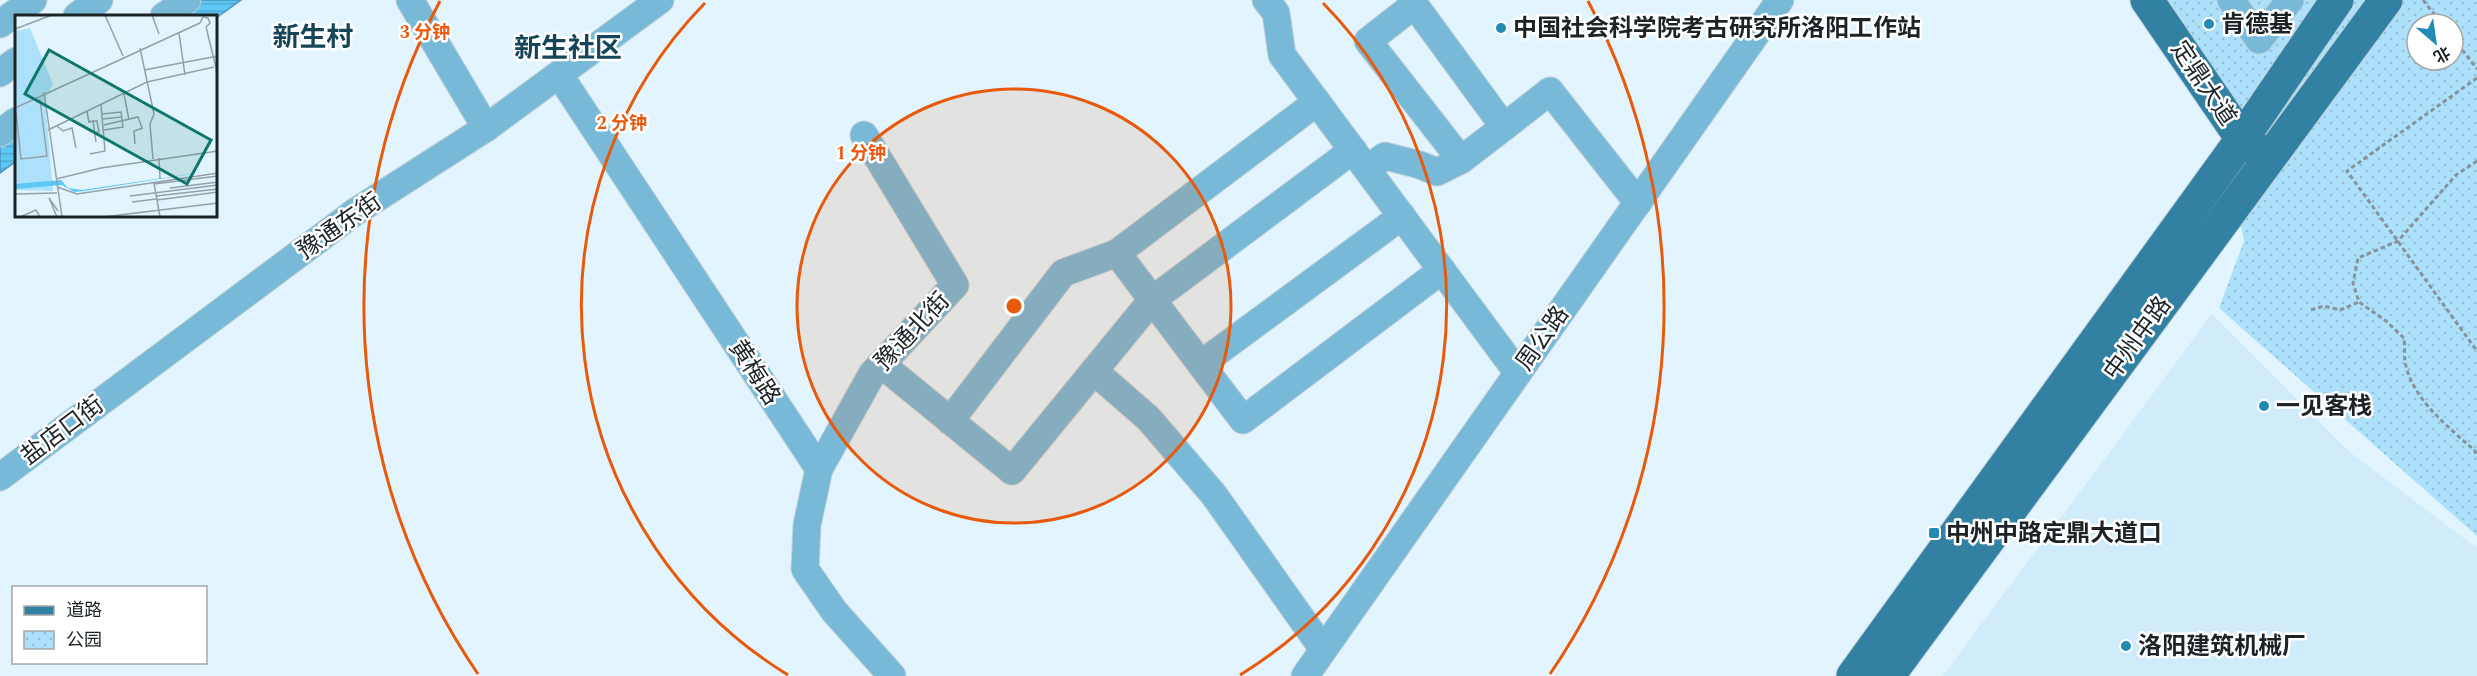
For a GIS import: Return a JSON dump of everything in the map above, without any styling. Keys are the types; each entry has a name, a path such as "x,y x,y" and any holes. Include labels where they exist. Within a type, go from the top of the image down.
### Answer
{"main road":[{"name":"定鼎大道","path":"2147,0 2242,139 2270,158"},
{"name":"中州中路","path":"1853,676 2242,139 2337,0"},
{"name":"中州中路","path":"1888,676 2386,0"}],"street":[{"path":"0,24 33,0"},
{"path":"78,15 99,0"},
{"path":"165,15 187,0"},
{"path":"410,0 486,128"},
{"name":"豫通东街","path":"123,384 356,212 486,128 560,76 660,0"},
{"path":"1266,0 1276,13 1282,54 1518,373"},
{"name":"周公路","path":"1305,676 1780,0"},
{"path":"2231,0 2259,40 2290,0"},
{"path":"1461,160 1368,41 1412,2 1504,127"},
{"path":"0,73 15,61"},
{"name":"黄梅路","path":"560,76 819,469"},
{"path":"881,364 1012,471 1152,300 1360,159 1385,156 1437,172 1461,160 1550,91 1638,203"},
{"path":"950,421 1063,273 1117,253 1317,102"},
{"path":"0,133 15,122"},
{"name":"豫通北街","path":"819,469 872,374 955,285 864,135"},
{"path":"1201,364 1402,216"},
{"path":"1117,253 1243,420 1442,270"},
{"path":"1094,371 1149,419 1214,495 1323,649"},
{"name":"盐店口街","path":"0,477 123,384"},
{"path":"819,469 807,525 805,569 834,611 892,676"}],"path":[{"path":"2423,0 2432,12"},
{"path":"2465,54 2477,69"},
{"path":"2477,78 2347,171 2477,351"},
{"path":"2477,161 2456,175 2397,241 2358,258 2353,283 2359,302 2386,321 2404,338 2405,362 2413,384 2433,413 2476,450 2477,457"},
{"path":"2311,310 2324,306 2340,310 2359,302"}],"shaded area":[{"path":"2212,314 2347,450 2477,548 2477,676 1943,676"}],"green space":[{"path":"2162,0 2477,0 2477,536 2219,308 2244,241 2211,75"}],"water":[{"path":"200,0 241,0 218,17 179,15"},
{"path":"15,132 15,162 0,173 0,142"}],"place":[{"name":"肯德基","path":"2209,24"},
{"name":"中国社会科学院考古研究所洛阳工作站","path":"1501,28"},
{"name":"一见客栈","path":"2264,406"},
{"name":"中州中路定鼎大道口","path":"1934,533"},
{"name":"洛阳建筑机械厂","path":"2126,646"}],"district":[{"name":"新生村","path":"313,37"},
{"name":"新生社区","path":"568,48"}]}
